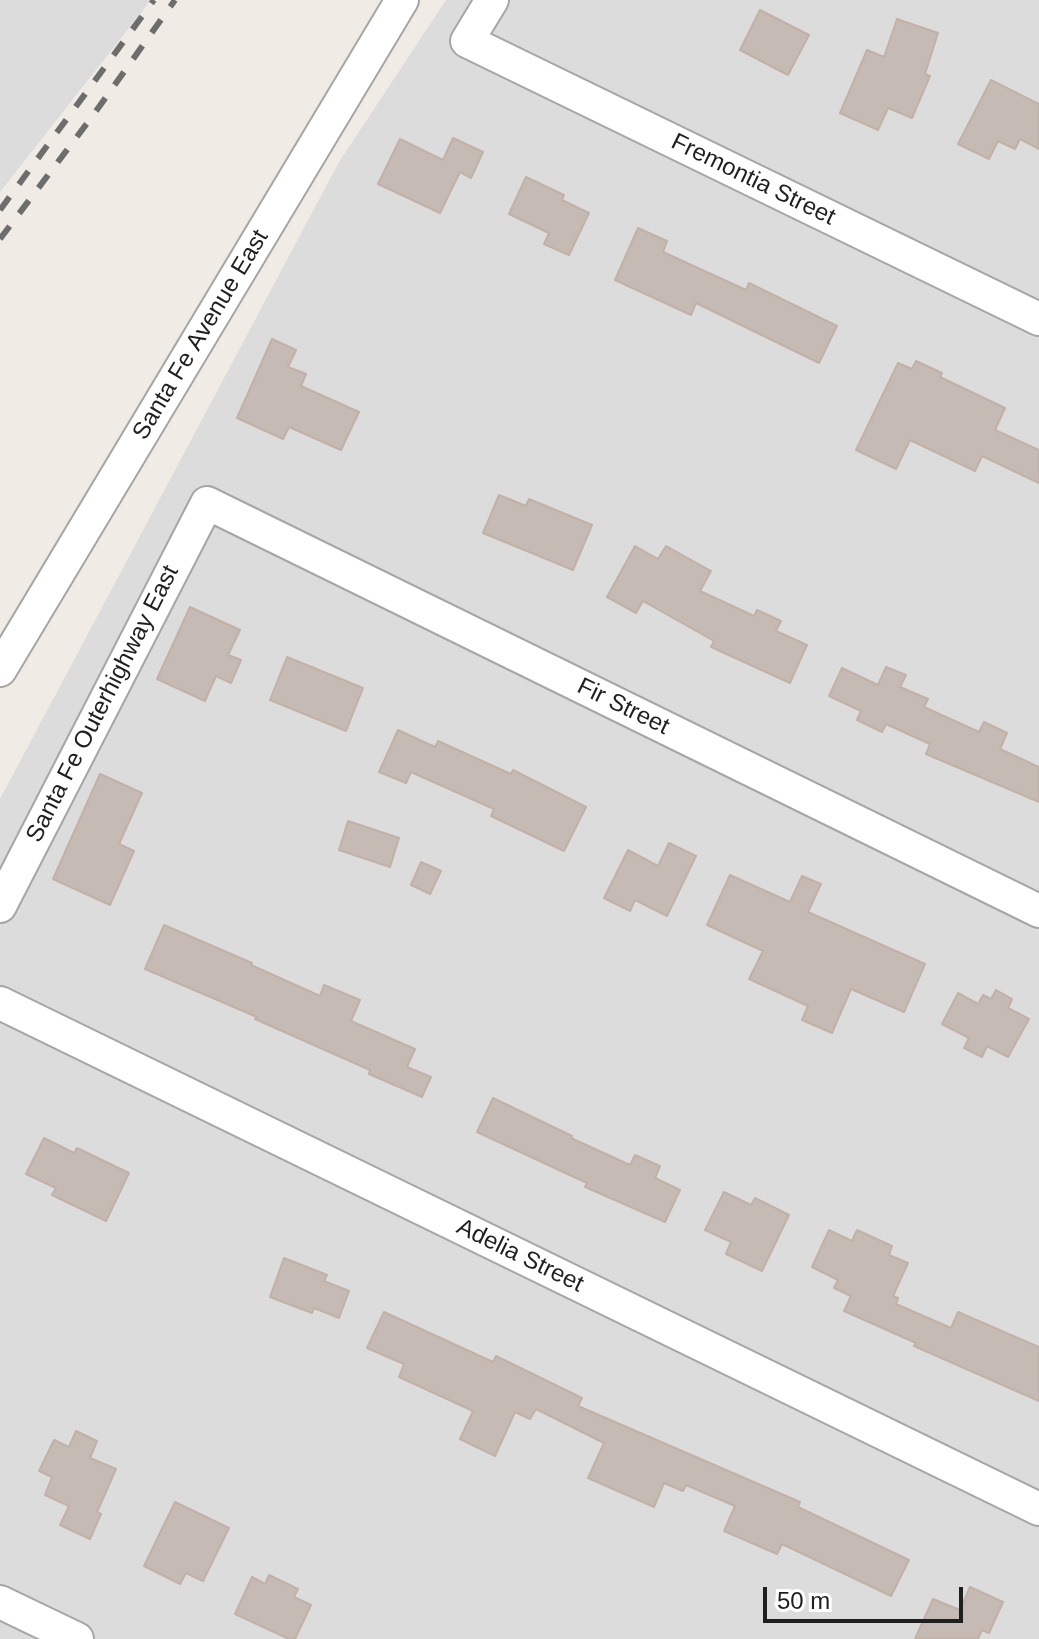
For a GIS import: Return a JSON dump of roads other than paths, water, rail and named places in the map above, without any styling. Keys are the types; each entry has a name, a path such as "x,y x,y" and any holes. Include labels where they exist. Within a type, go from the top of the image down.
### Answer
{"street":[{"name":"Santa Fe Avenue East","path":"0,670 402,0"},
{"name":"Fremontia Street","path":"492,0 467,41 1039,319"},
{"name":"Santa Fe Outerhighway East","path":"0,906 207,503"},
{"name":"Fir Street","path":"207,503 1039,911"},
{"name":"Adelia Street","path":"0,1003 1039,1509"},
{"path":"0,1602 77,1639"}],"railway":[{"path":"0,210 154,0"},
{"path":"0,239 175,0"}]}
